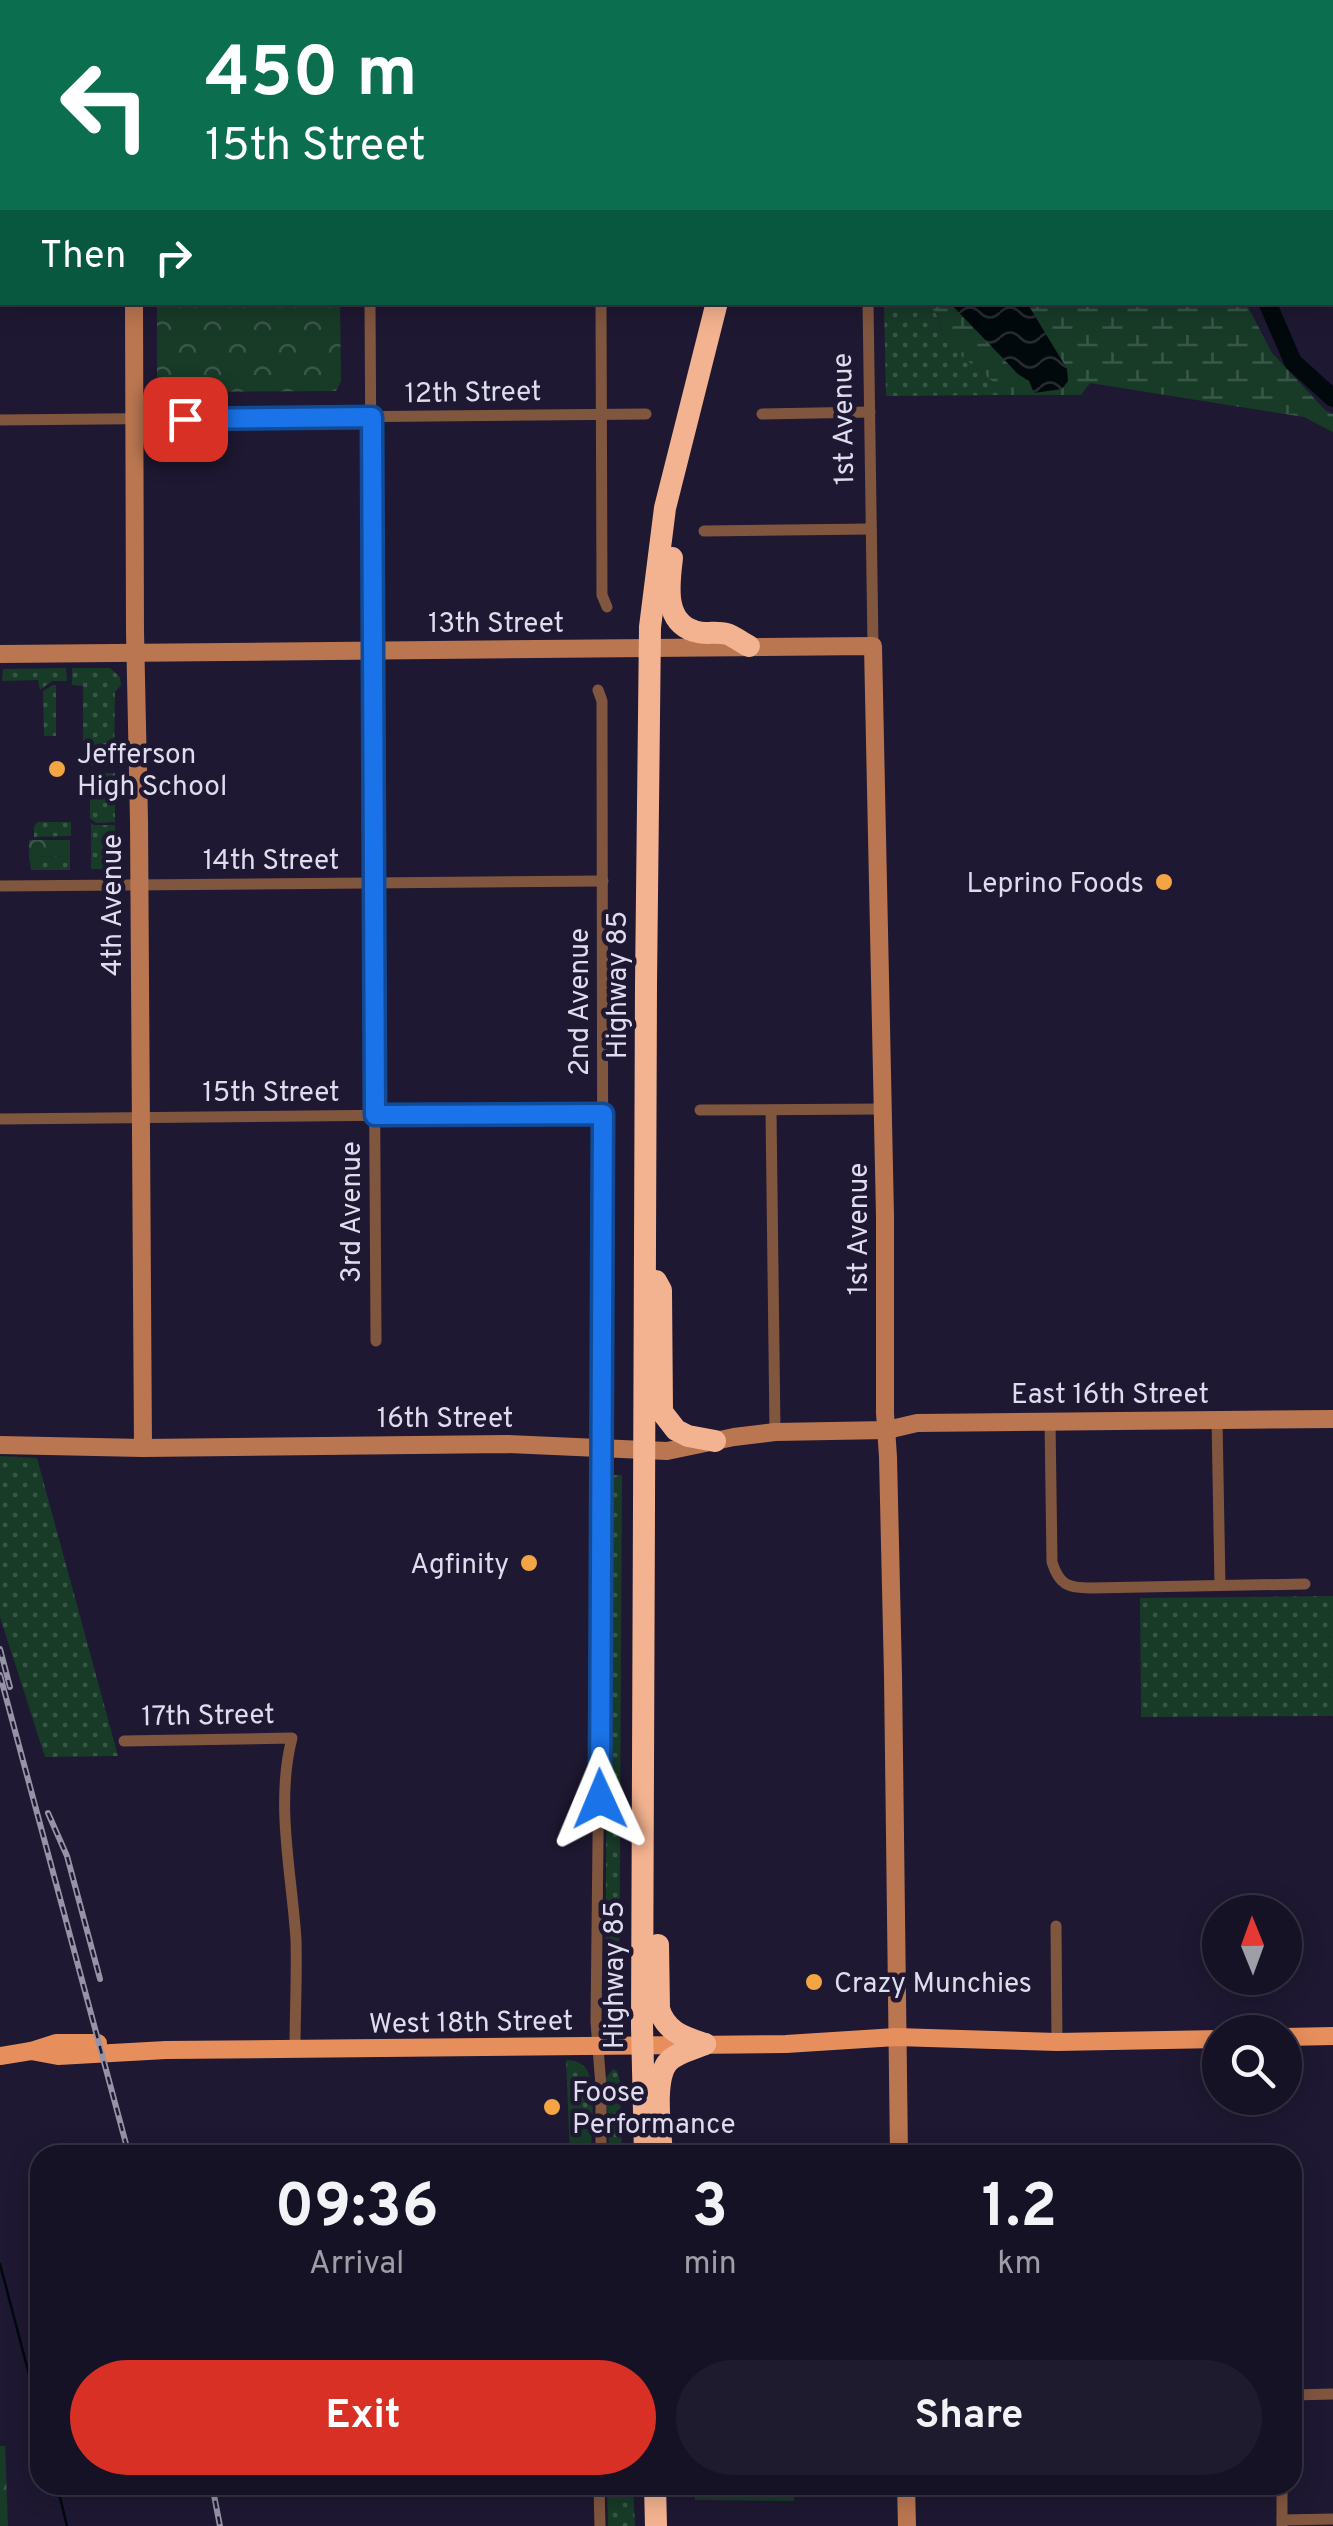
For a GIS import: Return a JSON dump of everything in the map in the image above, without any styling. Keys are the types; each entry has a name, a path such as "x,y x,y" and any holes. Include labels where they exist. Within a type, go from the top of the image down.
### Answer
{"highway":[{"name":"Highway 85","path":"645,2145 642,2045 649,647 658,545 715,305"},
{"path":"672,474 679,508 669,585 673,612 693,631 728,634 749,646"},
{"path":"646,1261 661,1290 662,1412 676,1430 716,1442"},
{"path":"644,1864 658,1892 661,2017 674,2033 705,2044"},
{"path":"662,2145 659,2094 664,2068 677,2055 705,2044"},
{"path":"654,2495 656,2526"}],"main road":[{"path":"1302,2037 1333,2036"},
{"name":"West 18th Street","path":"0,2056 31,2052 56,2043 134,2044 166,2050 295,2050 790,2044 896,2037 1057,2042 1202,2039"}],"street":[{"name":"4th Avenue","path":"134,305 144,1448"},
{"name":"3rd Avenue","path":"370,305 376,1341"},
{"path":"601,305 602,595 607,608"},
{"name":"1st Avenue","path":"868,305 898,2145"},
{"path":"762,414 870,412"},
{"name":"12th Street","path":"0,420 646,414"},
{"path":"704,531 871,528"},
{"name":"13th Street","path":"0,654 872,646"},
{"name":"2nd Avenue","path":"598,690 602,701 603,880 597,2047 601,2145"},
{"name":"14th Street","path":"0,886 603,880"},
{"path":"700,1110 883,1109"},
{"path":"771,1110 775,1432"},
{"name":"15th Street","path":"0,1119 603,1114"},
{"name":"East 16th Street","path":"888,1430 917,1423 1333,1418"},
{"path":"1050,1420 1052,1562 1062,1583 1077,1588 1305,1584"},
{"path":"1217,1420 1220,1585"},
{"name":"16th Street","path":"0,1445 144,1448 507,1444 644,1452 775,1432 888,1430"},
{"name":"17th Street","path":"124,1740 292,1738 284,1794 296,1942 295,2050"},
{"path":"1056,1926 1057,2042"},
{"path":"1302,2395 1333,2394"},
{"path":"599,2495 600,2526"},
{"path":"906,2495 906,2526"},
{"path":"1282,2495 1282,2523 1333,2519"}],"green space":[{"path":"157,305 340,305 341,381 336,391 167,392 157,385"},
{"path":"884,305 929,305 936,313 947,344 1009,395 886,396"},
{"path":"929,305 952,305 1029,381 1067,369 1028,305 1247,305 1272,353 1333,414 1333,432 1304,417 1090,383 1081,395 1009,395 947,344 936,313"},
{"path":"66,668 67,681 52,681 40,690 38,680 2,681 3,669"},
{"path":"72,668 110,668 120,677 121,685 115,692 114,766 90,765 89,759 83,759 83,686 72,685"},
{"path":"53,685 56,736 44,736 43,691"},
{"path":"95,773 115,773 115,822 96,823 90,818"},
{"path":"38,822 71,822 71,836 34,837"},
{"path":"91,823 115,825 116,856 122,854 119,869 91,869"},
{"path":"29,840 70,840 70,856 29,857"},
{"path":"70,856 70,870 31,870 29,857"},
{"path":"0,1456 37,1458 118,1756 45,1757 0,1617"},
{"path":"609,1475 622,1475 619,2018 613,2020 608,2018 605,2006"},
{"path":"1333,1596 1333,1716 1141,1717 1140,1598"},
{"path":"566,2060 580,2063 587,2070 592,2098 591,2145 570,2145"},
{"path":"613,2069 617,2071 622,2145 609,2145 606,2078"},
{"path":"0,2446 5,2446 8,2526 0,2526"},
{"path":"607,2495 633,2495 635,2526 608,2526"},
{"path":"695,2495 794,2495 794,2501 695,2500"}],"water":[{"path":"952,305 1028,305 1067,369 1068,381 1062,389 1034,393 1029,381"}],"waterway":[{"path":"1268,305 1293,362 1333,398"},
{"path":"0,2264 30,2378"},
{"path":"59,2495 67,2526"}],"railway":[{"path":"0,1649 10,1687"},
{"path":"0,1675 126,2145"},
{"path":"48,1813 67,1856 100,1979"},
{"path":"214,2495 220,2526"}],"place":[{"name":"Jefferson High School","path":"57,769"},
{"name":"Leprino Foods","path":"1164,882"},
{"name":"Agfinity","path":"529,1563"},
{"name":"Crazy Munchies","path":"814,1982"},
{"name":"Foose Performance","path":"552,2107"}],"route":[{"path":"185,419 372,417 375,1115 603,1114 600,1799"}]}
